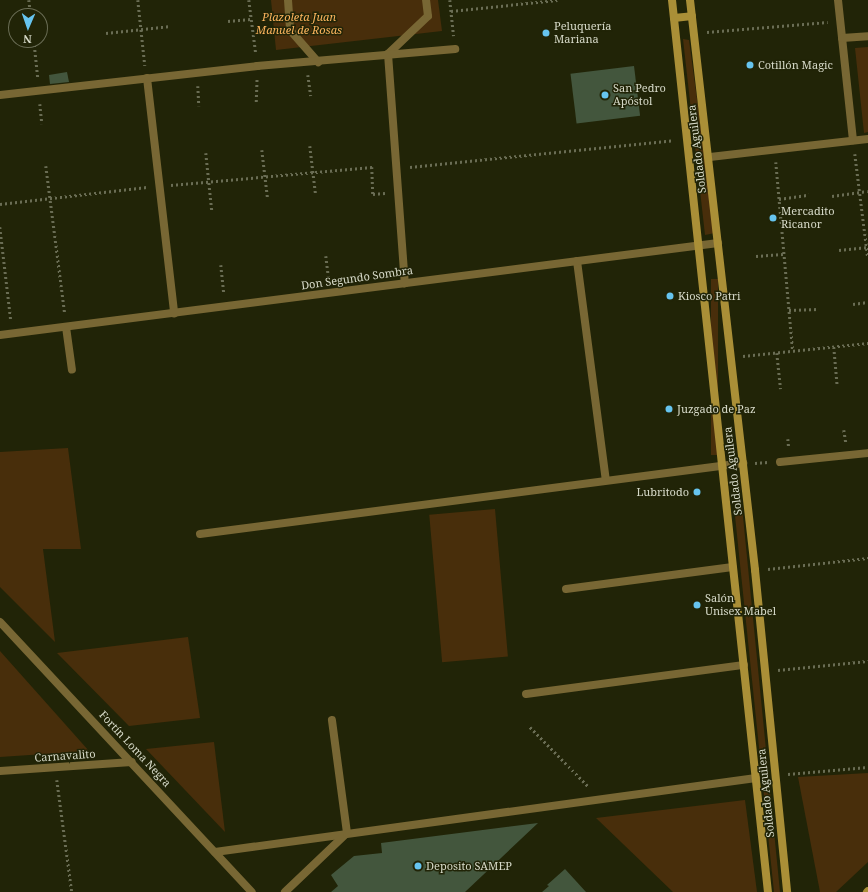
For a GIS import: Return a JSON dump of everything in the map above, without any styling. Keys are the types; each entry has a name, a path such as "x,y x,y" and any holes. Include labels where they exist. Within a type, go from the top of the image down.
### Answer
{"street":[{"path":"288,0 290,30 318,62"},
{"path":"388,54 428,16 426,0"},
{"name":"Soldado Aguilera","path":"672,0 768,892"},
{"name":"Soldado Aguilera","path":"690,0 693,34 710,157 788,892"},
{"path":"838,0 853,140"},
{"path":"674,18 692,16"},
{"path":"842,38 868,36"},
{"path":"0,95 257,66 318,62 388,54 455,49"},
{"path":"388,54 398,168 405,283"},
{"path":"147,78 174,313"},
{"path":"710,157 868,139"},
{"name":"Don Segundo Sombra","path":"0,336 718,243"},
{"path":"577,262 606,480"},
{"path":"66,327 72,370"},
{"path":"780,462 868,453"},
{"path":"200,534 743,463"},
{"path":"566,589 733,567"},
{"name":"Fortín Loma Negra","path":"0,622 252,892"},
{"path":"526,694 744,665"},
{"path":"332,720 347,833"},
{"name":"Carnavalito","path":"0,771 132,762"},
{"path":"215,852 756,778"},
{"path":"285,892 347,833"}],"path":[{"path":"138,0 147,78"},
{"path":"249,0 257,66 256,102"},
{"path":"450,0 455,49"},
{"path":"451,11 557,0"},
{"path":"228,21 251,18"},
{"path":"693,34 840,21"},
{"path":"106,33 171,26"},
{"path":"306,63 311,96"},
{"path":"197,73 199,106"},
{"path":"398,168 687,139"},
{"path":"853,140 868,258"},
{"path":"310,146 316,196"},
{"path":"775,149 783,254 793,351"},
{"path":"262,150 268,200"},
{"path":"206,153 212,211"},
{"path":"46,166 66,327"},
{"path":"0,204 312,171 372,168 373,194 399,192"},
{"path":"832,196 868,191"},
{"path":"779,199 809,195"},
{"path":"0,227 12,334"},
{"path":"839,250 867,247"},
{"path":"756,256 783,254"},
{"path":"326,256 331,293"},
{"path":"221,265 226,307"},
{"path":"853,304 868,302"},
{"path":"789,310 819,309"},
{"path":"731,358 868,343"},
{"path":"834,347 837,384"},
{"path":"777,353 780,390"},
{"path":"743,463 780,462"},
{"path":"755,570 868,558"},
{"path":"765,671 868,660"},
{"path":"530,727 601,799"},
{"path":"775,775 868,767"},
{"path":"55,768 72,892"}],"green space":[{"name":"Plazoleta Juan Manuel de Rosas","path":"271,0 438,0 442,31 276,50"},
{"path":"683,39 689,40 715,233 705,235"},
{"path":"868,47 868,132 864,133 855,48"},
{"path":"711,279 718,279 718,455 711,455"},
{"path":"68,448 81,549 43,549 55,642 0,587 0,452"},
{"path":"739,476 780,892 774,892 731,477"},
{"path":"495,509 508,656 442,662 429,515"},
{"path":"188,637 200,718 129,726 57,653"},
{"path":"0,651 89,751 0,757"},
{"path":"214,742 225,832 146,749"},
{"path":"868,773 868,862 836,892 820,892 798,777"},
{"path":"745,800 757,892 673,892 596,818"}],"building":[{"name":"San Pedro Apóstol","path":"634,66 640,116 577,123 570,74"},
{"path":"67,72 69,82 50,84 49,75"},
{"name":"Deposito SAMEP","path":"538,823 465,892 331,892 338,886 331,875 354,856 382,853 381,843"},
{"path":"565,869 586,892 542,892 549,886 547,885"}],"place":[{"name":"Peluquería Mariana","path":"546,33"},
{"name":"Cotillón Magic","path":"750,65"},
{"name":"San Pedro Apóstol","path":"605,95"},
{"name":"Mercadito Ricanor","path":"773,218"},
{"name":"Kiosco Patri","path":"670,296"},
{"name":"Juzgado de Paz","path":"669,409"},
{"name":"Lubritodo","path":"697,492"},
{"name":"Salón Unisex Mabel","path":"697,605"},
{"name":"Deposito SAMEP","path":"418,866"}]}
